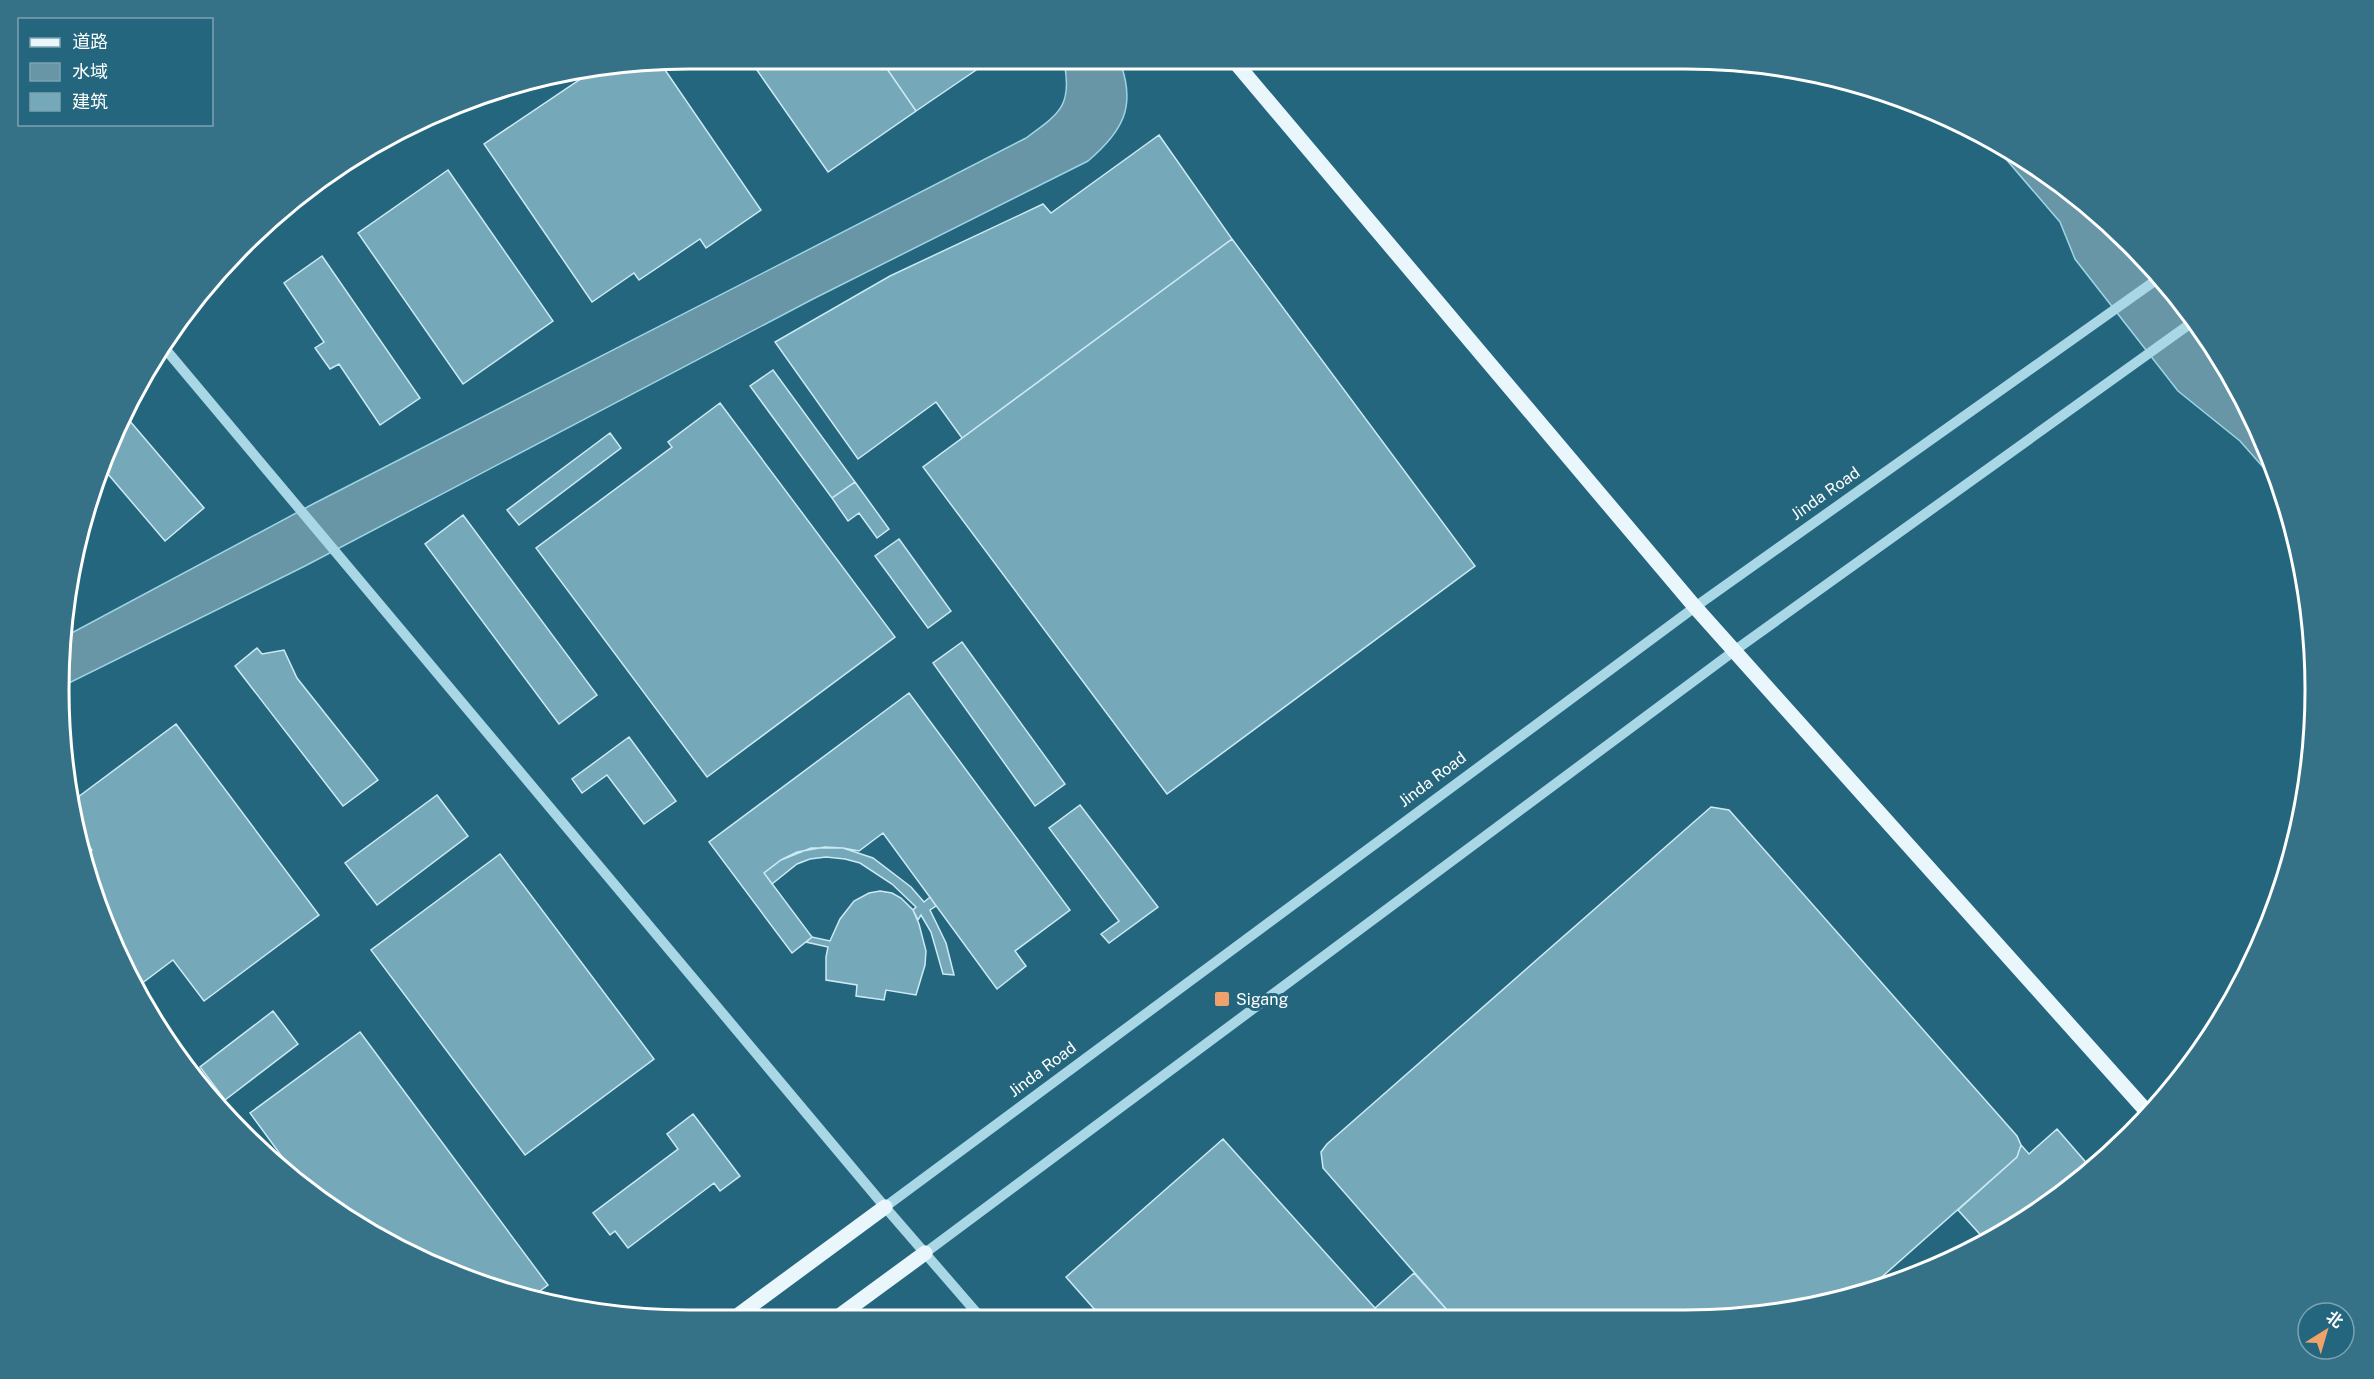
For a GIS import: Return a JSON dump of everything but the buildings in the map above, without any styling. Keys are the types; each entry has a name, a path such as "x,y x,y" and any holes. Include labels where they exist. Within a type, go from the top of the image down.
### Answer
{"main road":[{"path":"1241,69 1695,607 2142,1108"},
{"name":"Jinda Road","path":"746,1310 885,1207"},
{"path":"847,1310 925,1253"}],"street":[{"name":"Jinda Road","path":"885,1207 1695,607 2153,282"},
{"path":"925,1253 1734,651 2187,326"},
{"path":"169,353 885,1207 974,1310"}],"water":[{"path":"1065,69 1122,69 1125,78 1127,92 1123,118 1110,140 1088,161 813,299 305,566 69,683 72,633 313,504 1026,138 1061,108 1065,99"},
{"path":"2006,159 2062,197 2094,223 2151,280 2177,312 2222,379 2241,415 2264,468 2240,441 2178,391 2075,259 2060,222"}],"place":[{"name":"Sigang","path":"1222,999"}]}
